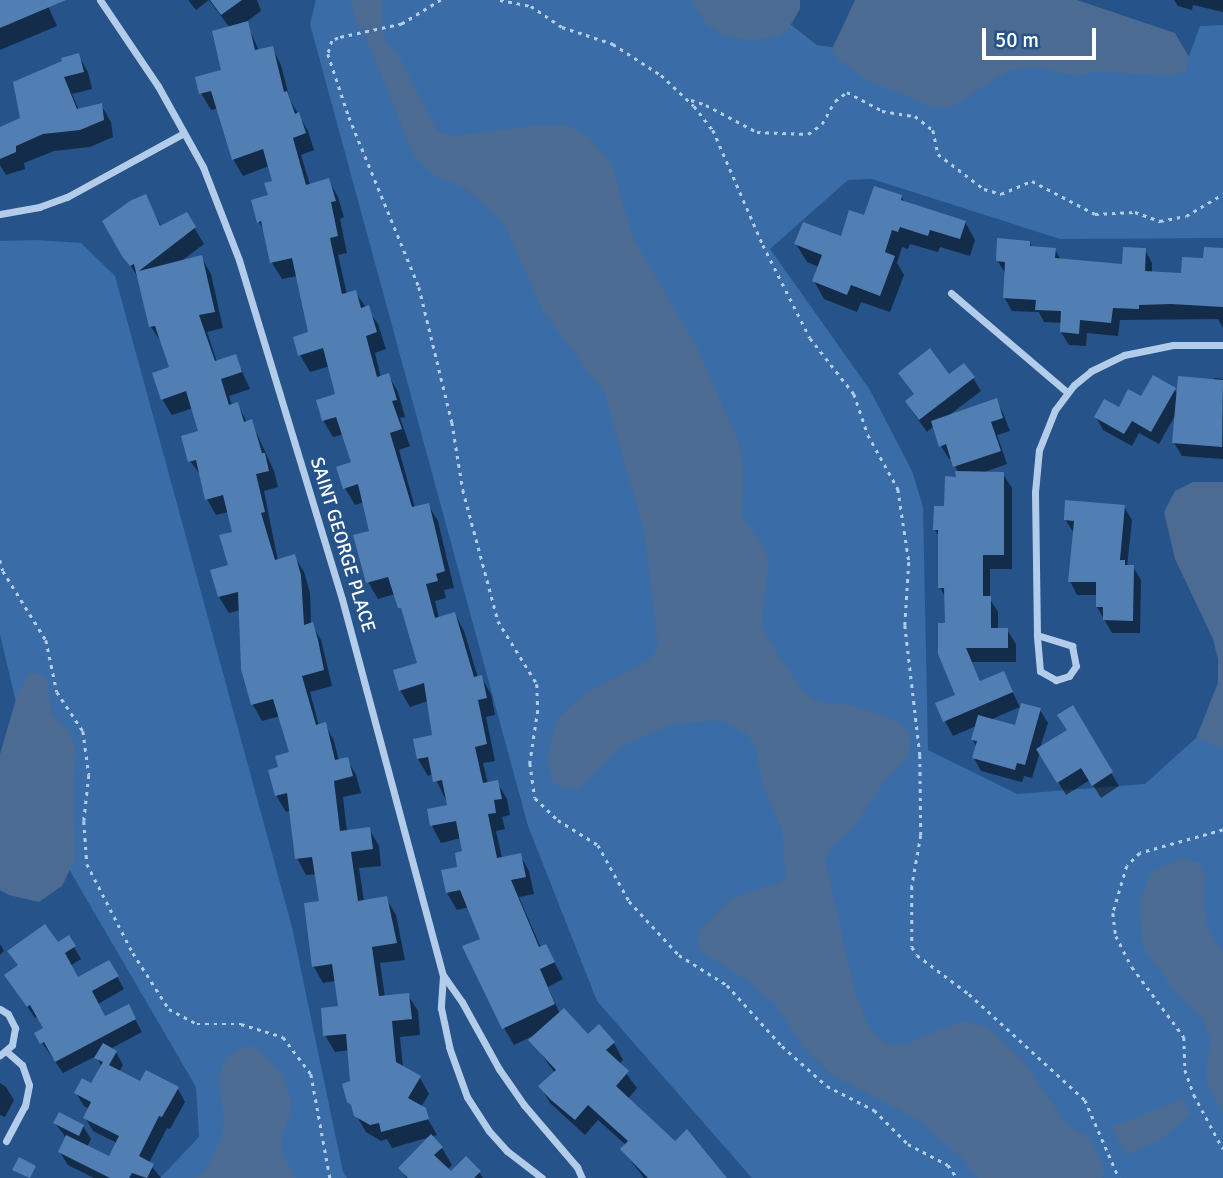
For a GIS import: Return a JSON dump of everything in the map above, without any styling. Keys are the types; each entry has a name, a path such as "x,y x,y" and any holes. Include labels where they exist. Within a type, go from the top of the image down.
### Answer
{"street":[{"name":"SAINT GEORGE PLACE","path":"100,0 158,86 203,167 239,260 315,504 380,732 443,975 441,1008 449,1047 467,1097 489,1131 507,1151 542,1178"},
{"path":"0,214 39,207 67,197 184,133"},
{"path":"951,293 1067,392"},
{"path":"1037,635 1060,640 1072,646 1076,666 1069,676 1056,680 1040,671 1037,635 1035,515 1039,450 1055,410 1067,392 1091,371 1124,355 1173,345 1223,345"},
{"name":"SAINT GEORGE PLACE","path":"443,975 462,1002 499,1069 524,1105 577,1167 582,1178"},
{"path":"0,1009 8,1014 15,1028 12,1045 3,1053 22,1065 29,1085 25,1106 6,1141"}],"path":[{"path":"441,0 418,17 360,35 345,35 332,41 330,61 348,117 418,287 452,422 463,490 498,621 537,684 538,710 530,763 535,798 558,820 598,845 629,901 679,955 727,985 782,1046 827,1086 874,1110 908,1144 948,1165 957,1178"},
{"path":"500,0 531,6 562,27 613,44 661,75 687,99 713,130 763,245 810,338 854,394 869,435 898,489 909,562 905,625 920,755 921,835 912,886 912,947 917,955 953,981 1085,1100 1119,1178"},
{"path":"687,99 706,105 757,132 808,134 822,124 835,101 846,92 882,111 915,116 933,130 938,154 984,189 1001,194 1032,181 1094,214 1135,212 1160,221 1186,216 1223,194"},
{"path":"0,560 3,571 46,640 58,692 83,731 89,775 84,821 88,864 133,953 169,1009 197,1024 241,1024 283,1037 311,1074 330,1178"},
{"path":"1223,830 1140,853 1127,866 1113,913 1116,936 1132,967 1184,1037 1185,1070 1194,1095 1223,1149"}],"shaded area":[{"path":"316,0 759,0 817,45 957,67 1188,59 1200,26 1223,25 1223,238 1060,239 872,179 848,180 770,249 870,390 912,471 923,507 928,750 1017,794 1145,784 1196,738 1223,732 1223,1178 752,1178 597,1001 528,826 310,24"},
{"path":"351,0 382,0 382,26 386,43 398,54 438,132 455,136 531,126 566,125 589,137 612,164 632,236 698,349 739,443 743,465 742,512 744,520 766,549 769,566 762,613 765,634 801,689 809,696 822,703 847,704 890,718 904,726 911,741 907,759 889,775 850,832 832,846 825,860 855,993 867,1023 873,1033 890,1045 906,1044 961,1021 986,1026 1023,1060 1066,1124 1089,1137 1105,1170 1101,1178 978,1178 961,1157 918,1120 832,1075 804,1048 776,1005 744,978 701,951 698,944 699,931 724,905 732,898 779,883 786,876 782,830 762,782 756,747 745,733 720,720 674,724 624,745 578,789 561,788 553,783 547,757 557,719 584,694 649,660 658,646 644,530 605,394 544,313 507,230 498,217 467,190 433,174 414,156 363,30 356,25"},
{"path":"691,0 800,0 800,9 787,31 777,37 749,40 723,35 707,25"},
{"path":"855,0 1077,0 1175,33 1189,57 1185,72 1167,76 1094,71 1079,76 1033,67 1010,70 949,108 933,107 869,81 839,60 832,49"},
{"path":"0,241 81,243 115,276 292,927 343,1172 347,1178 160,1178 199,1137 196,1087 45,828 0,634"},
{"path":"1193,482 1223,482 1223,748 1196,738 1218,683 1218,659 1213,639 1175,559 1164,512 1175,491"},
{"path":"31,672 44,676 48,681 51,712 69,731 76,751 73,785 75,859 62,886 39,902 9,895 0,890 0,754 18,692"},
{"path":"1180,859 1200,863 1205,876 1204,902 1208,929 1223,952 1223,1113 1207,1082 1206,1067 1211,1040 1202,1018 1177,994 1144,949 1140,902 1148,879 1152,872"},
{"path":"247,1046 257,1047 282,1073 291,1102 291,1113 281,1138 282,1153 296,1178 195,1178 208,1167 221,1138 224,1122 219,1076 222,1066 227,1057"},
{"path":"1183,1099 1191,1114 1159,1141 1126,1155 1112,1127"}],"building":[{"path":"0,0 66,0 0,28"},
{"path":"210,0 242,0 221,15"},
{"path":"248,21 255,50 273,46 284,92 287,91 295,114 299,112 306,133 293,138 306,185 329,178 336,201 331,202 338,236 330,238 342,294 356,290 361,308 369,305 377,332 366,336 377,377 389,373 397,400 392,401 402,429 390,433 412,507 429,503 436,532 445,571 436,574 438,581 426,584 435,618 455,612 474,677 482,675 487,698 478,700 487,744 475,747 483,783 498,780 502,799 494,800 496,813 488,814 497,858 521,853 526,877 511,880 539,947 546,944 555,962 540,969 555,1004 502,1029 462,946 480,939 460,890 446,893 441,870 457,867 455,853 462,851 456,821 430,826 427,809 447,805 442,780 433,782 428,757 417,759 413,739 432,735 424,683 399,691 393,670 417,663 401,608 398,608 388,577 366,583 353,535 369,531 358,484 343,489 336,467 351,462 336,417 322,421 316,400 335,394 323,348 298,356 293,337 308,332 292,258 270,263 261,221 257,223 251,200 268,195 264,183 272,181 263,149 232,160 211,91 199,94 195,77 221,70 212,31"},
{"path":"79,53 84,72 64,77 77,109 102,103 104,120 80,130 43,134 16,146 16,152 0,159 0,127 20,118 13,82 62,61 61,58"},
{"path":"874,186 902,195 901,200 966,221 960,239 930,230 928,236 900,227 898,232 892,230 885,252 895,256 880,296 851,285 847,295 812,281 822,255 794,244 803,222 841,236 849,210 864,215"},
{"path":"146,194 160,226 187,212 196,227 139,271 202,255 215,312 199,315 215,361 236,354 242,372 221,379 229,405 238,402 244,422 252,419 262,453 265,453 269,471 256,474 265,512 261,513 275,560 295,554 301,575 304,625 313,622 324,670 302,676 316,725 326,722 335,760 348,757 353,776 334,781 340,831 370,827 373,849 351,852 358,901 387,896 397,943 372,947 379,996 409,993 412,1019 392,1021 396,1062 421,1076 408,1098 426,1108 429,1119 381,1132 379,1123 370,1125 354,1116 342,1084 350,1081 346,1034 323,1036 321,1008 338,1006 332,964 312,967 304,903 319,901 312,857 295,859 287,793 275,796 268,770 278,767 275,756 289,752 273,699 251,705 241,669 238,592 218,597 210,570 228,565 219,535 232,532 223,495 205,500 196,460 188,462 181,436 198,431 186,391 161,400 152,373 169,367 155,326 149,327 134,264 130,266 122,256 102,221 130,201"},
{"path":"997,238 1030,241 1030,246 1056,248 1055,258 1122,264 1123,247 1146,248 1145,271 1181,273 1182,257 1203,258 1204,247 1223,248 1223,307 1171,304 1139,305 1139,309 1113,308 1111,323 1080,320 1079,334 1060,332 1061,311 1035,310 1036,300 1003,298 1005,262 996,261"},
{"path":"930,348 949,374 964,363 975,377 919,420 905,401 914,394 898,373"},
{"path":"1153,375 1176,388 1151,432 1132,421 1124,434 1094,417 1104,399 1119,407 1128,389 1141,396"},
{"path":"1178,376 1223,380 1222,447 1172,443"},
{"path":"997,398 1003,418 991,422 1001,451 953,467 946,444 939,447 931,421"},
{"path":"955,471 1004,472 1004,555 983,555 983,596 991,596 991,628 1008,628 1008,648 966,648 980,681 1004,671 1013,692 943,722 935,703 955,695 938,654 938,623 945,623 944,588 938,588 938,530 933,530 934,506 944,506 945,476 956,477"},
{"path":"1065,500 1125,505 1120,560 1125,560 1125,565 1134,565 1133,621 1103,620 1103,607 1096,607 1096,582 1068,582 1074,521 1064,520"},
{"path":"1021,703 1041,708 1025,765 1017,763 1015,770 972,758 977,741 971,740 978,715 1015,725"},
{"path":"1073,705 1113,772 1092,786 1081,768 1057,783 1036,749 1067,730 1057,715"},
{"path":"45,924 58,942 69,935 76,946 65,953 78,977 109,960 119,976 92,991 105,1016 129,1004 136,1019 55,1062 44,1042 40,1044 34,1033 43,1028 30,1005 27,1007 4,975 18,965 7,951"},
{"path":"564,1008 588,1034 599,1024 615,1042 606,1050 629,1071 616,1086 675,1141 687,1129 727,1178 648,1178 620,1149 628,1141 588,1105 575,1120 551,1100 538,1086 556,1070 528,1040"},
{"path":"103,1043 117,1051 109,1065 140,1081 146,1070 179,1087 162,1117 159,1116 139,1156 154,1164 147,1178 132,1173 129,1178 110,1178 58,1152 66,1135 109,1156 119,1136 83,1118 91,1102 74,1093 82,1078 91,1083 103,1062 94,1058"},
{"path":"59,1112 84,1125 79,1136 53,1123"},
{"path":"431,1134 443,1147 434,1155 451,1171 466,1156 481,1171 474,1178 408,1178 398,1168"},
{"path":"19,1157 36,1166 30,1178 12,1170"}]}
